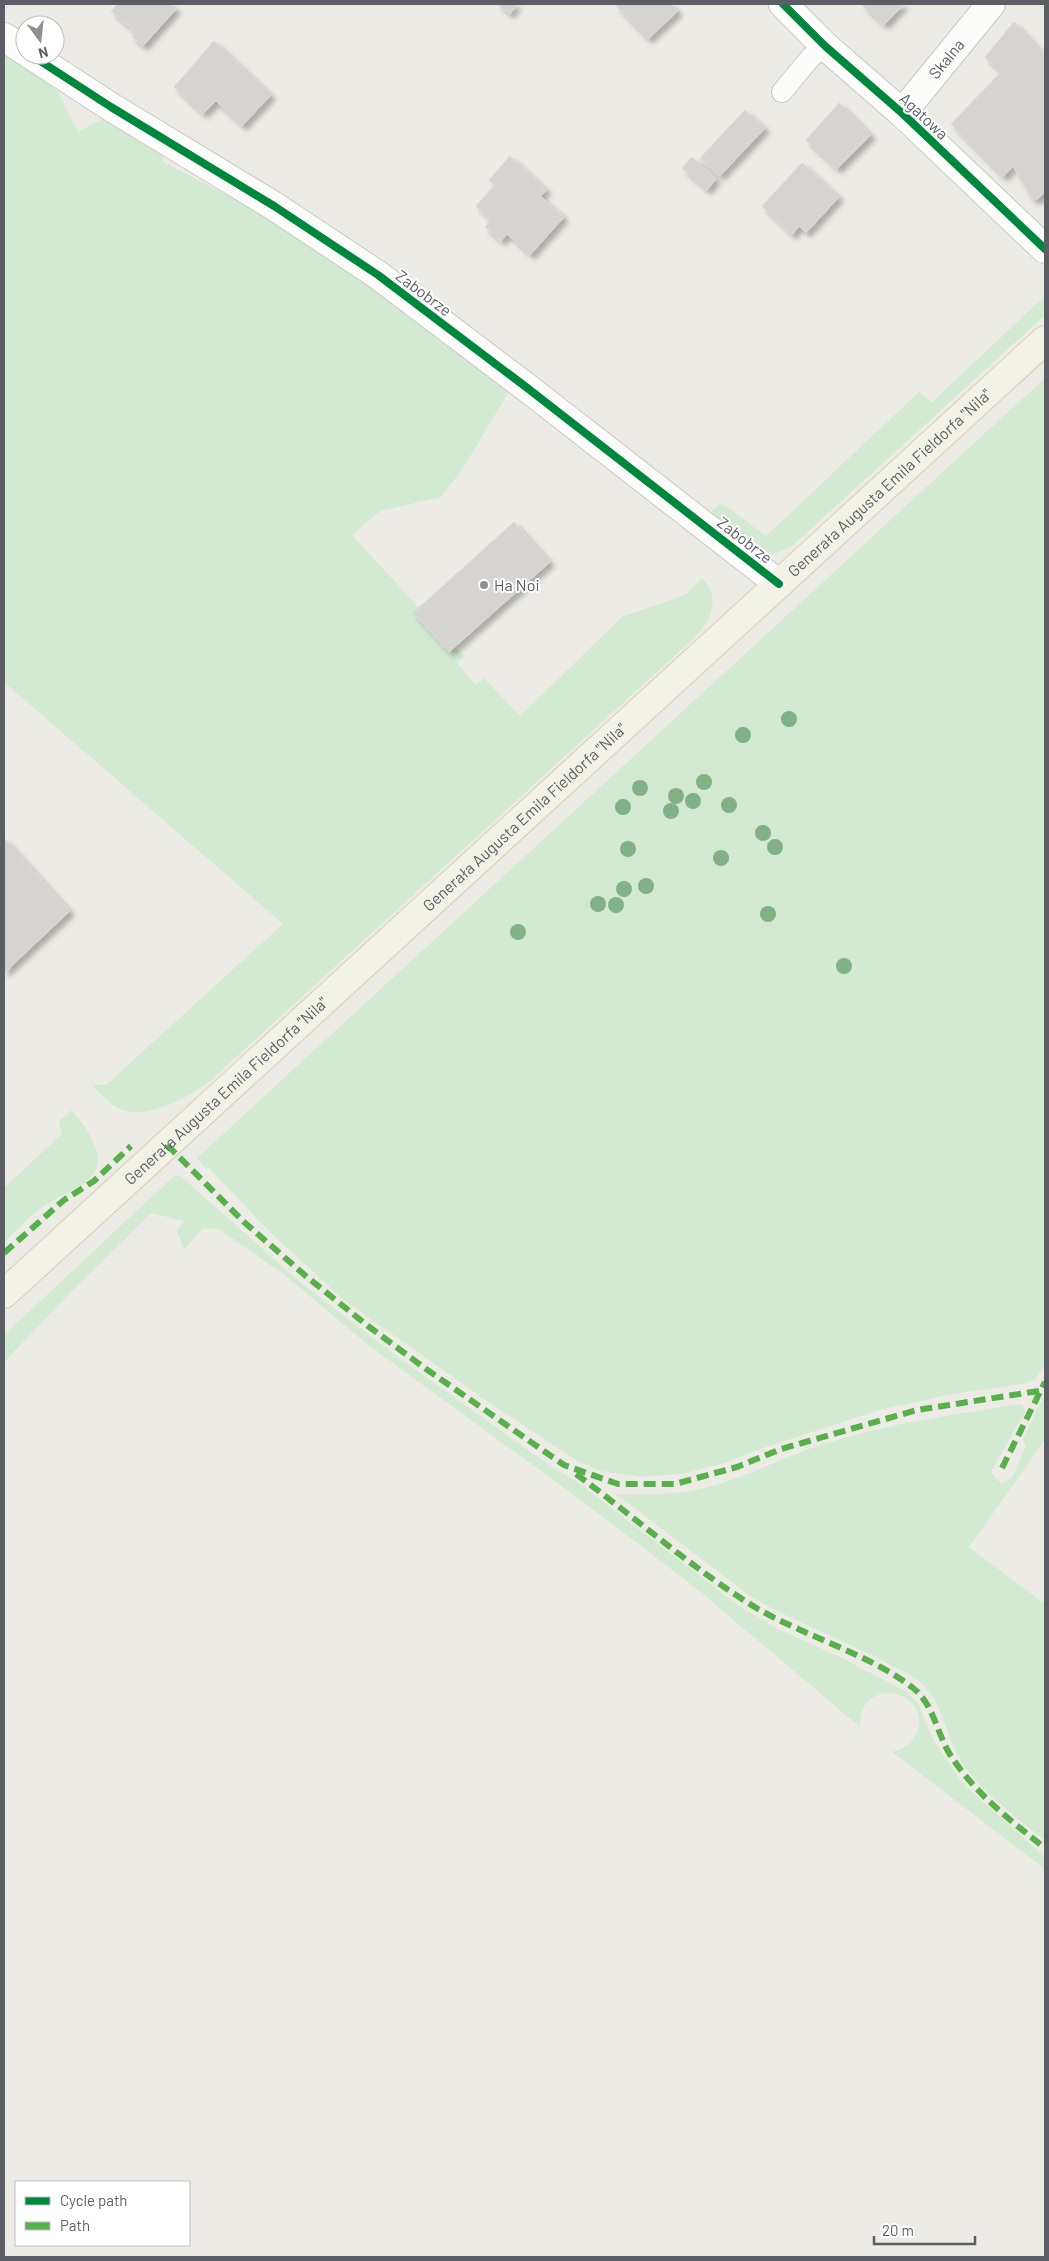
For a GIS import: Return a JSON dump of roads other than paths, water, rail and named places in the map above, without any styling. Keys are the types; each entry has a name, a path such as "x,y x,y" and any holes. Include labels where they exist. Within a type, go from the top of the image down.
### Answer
{"main road":[{"name":"Generała Augusta Emila Fieldorfa \"Nila\"","path":"4,1294 1045,340"}],"street":[{"name":"Agatowa","path":"783,4 825,46 902,113 1045,249"},
{"name":"Skalna","path":"902,113 991,4"},
{"path":"4,37 15,44"},
{"name":"Zabobrze","path":"46,65 111,107 274,206 378,276 779,584"}],"lane":[{"path":"782,92 811,57 825,46"}],"place":[{"name":"Ha Noi","path":"484,585"}]}
